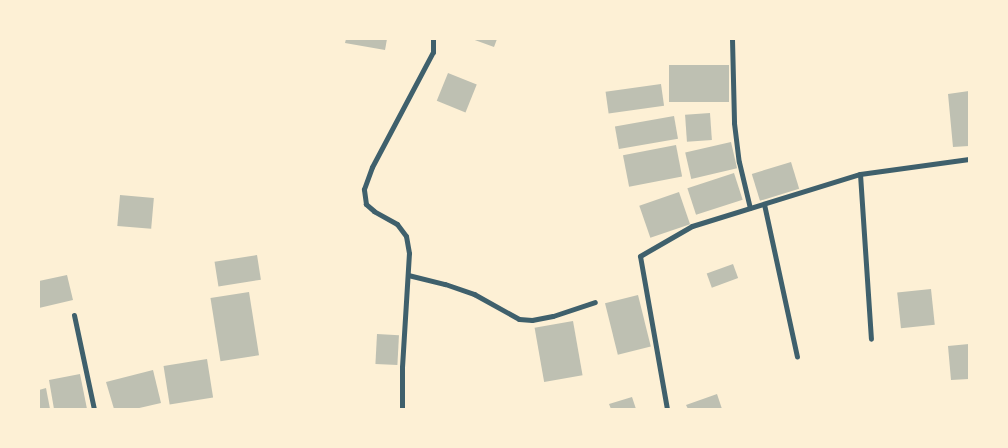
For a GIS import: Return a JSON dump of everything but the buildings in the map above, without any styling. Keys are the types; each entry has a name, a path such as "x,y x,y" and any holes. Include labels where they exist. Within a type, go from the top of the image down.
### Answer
{"street":[{"path":"402,409 409,253 406,236 397,224 374,211 366,204 364,189 372,167 433,52 433,39"},
{"path":"732,39 734,123 739,162 750,208"},
{"path":"667,409 640,256 692,226 860,174 969,159"},
{"path":"860,174 870,339"},
{"path":"764,204 797,356"},
{"path":"408,275 445,284 474,294 519,319 532,320 553,316 594,302"},
{"path":"74,315 94,409"}]}
